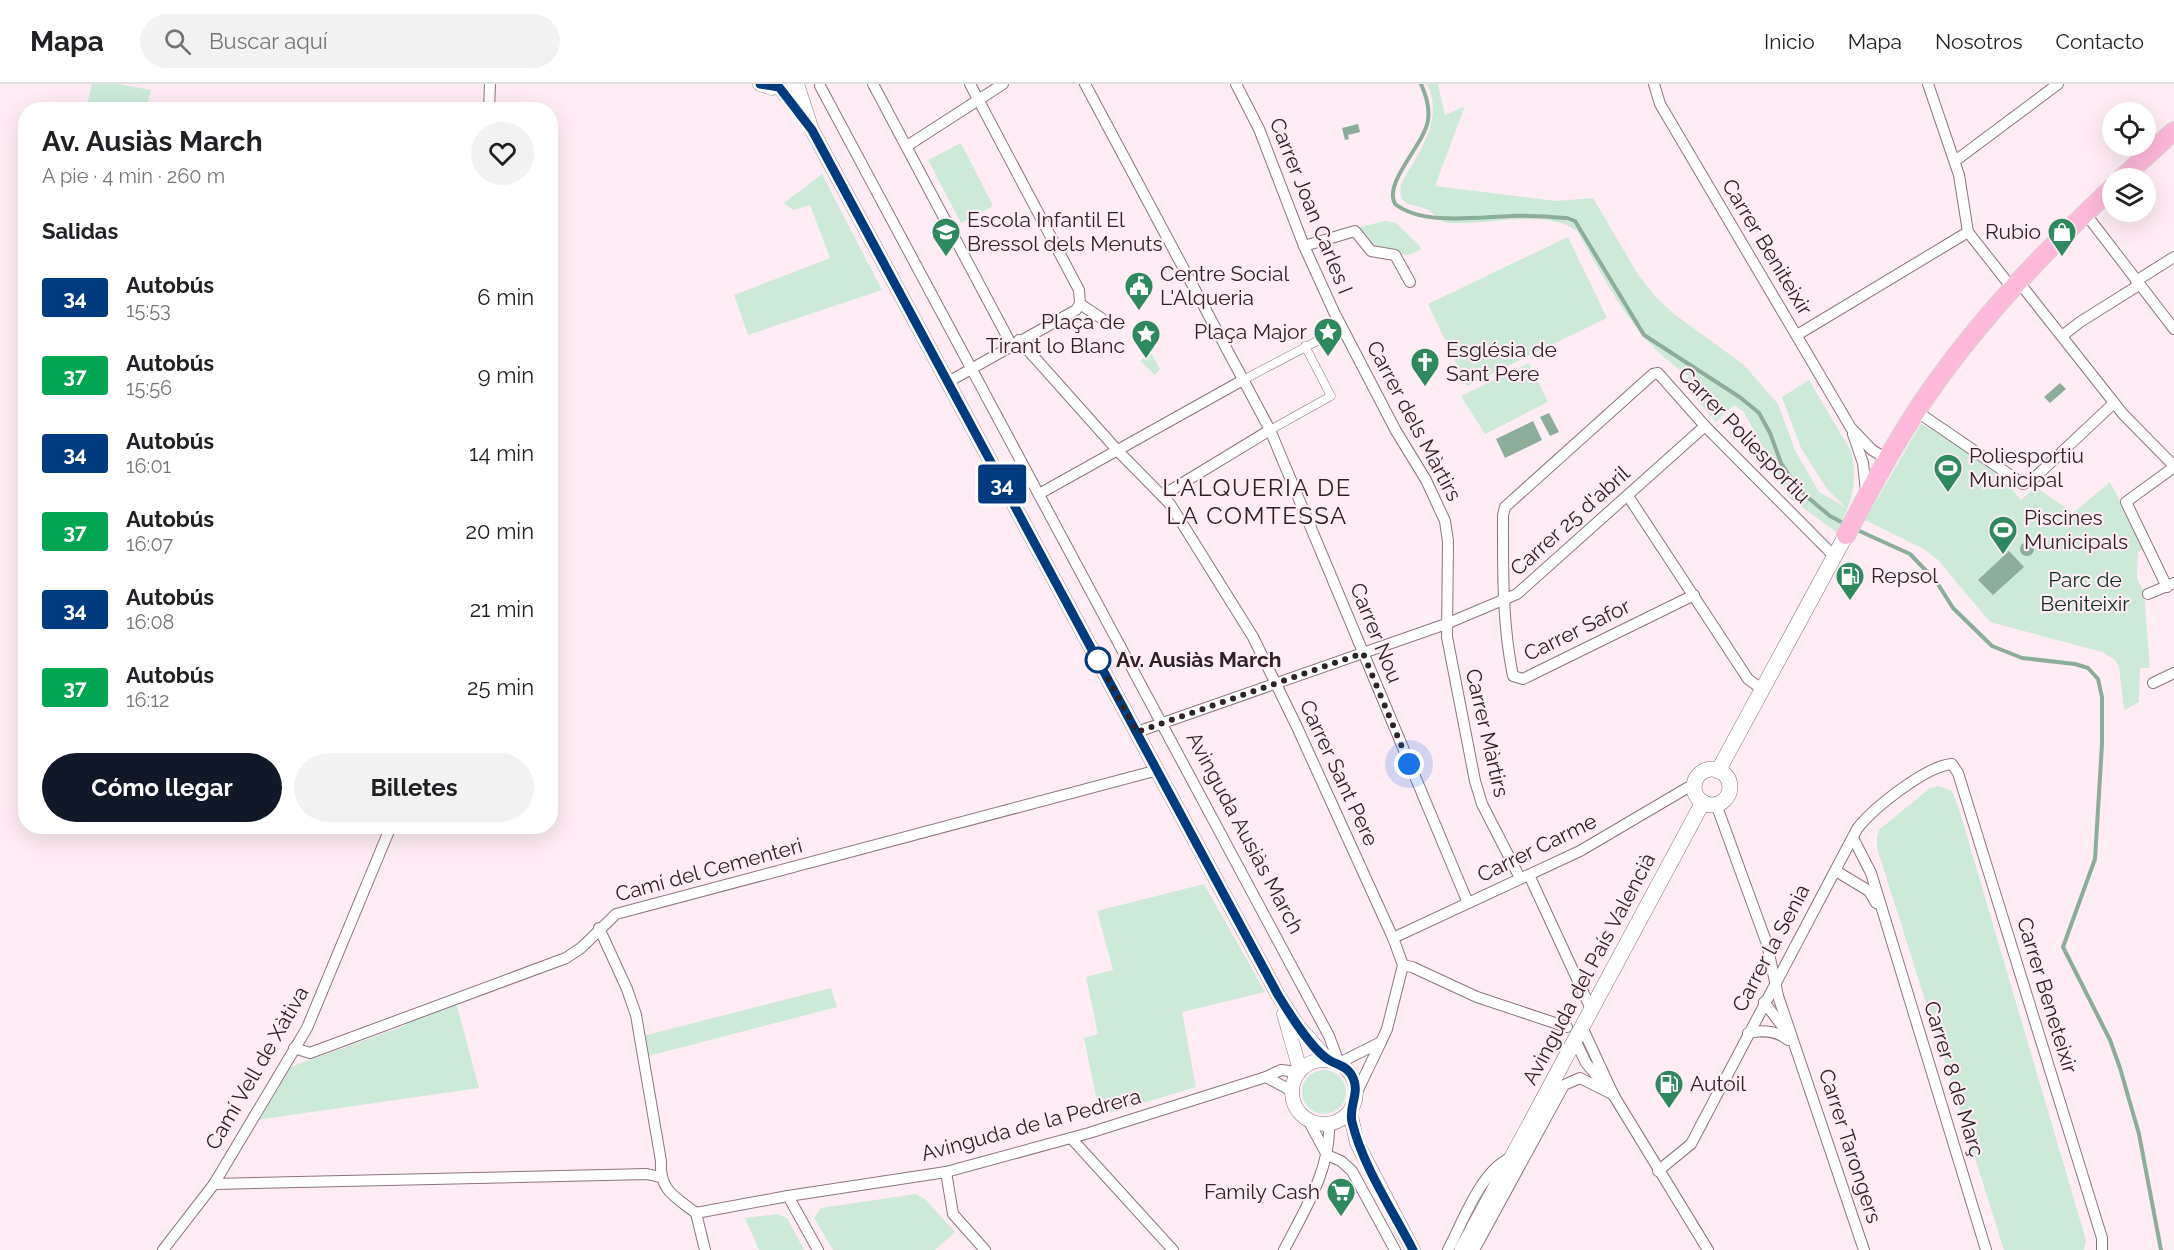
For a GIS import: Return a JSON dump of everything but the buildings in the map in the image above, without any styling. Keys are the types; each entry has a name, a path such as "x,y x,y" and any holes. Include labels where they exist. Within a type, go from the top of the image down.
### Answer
{"highway":[{"path":"2133,168 2174,132"},
{"path":"1846,535 1916,411 1970,337 2015,284 2102,197"}],"main road":[{"path":"1718,771 1846,535"},
{"path":"1718,771 1726,777 1730,787 1725,799 1710,803 1697,796 1694,787 1703,772 1718,771"},
{"name":"Avinguda del País Valencià","path":"1462,1250 1513,1157 1575,1031 1591,1010 1710,803"}],"street":[{"path":"489,102 490,84"},
{"path":"760,84 784,86 812,130 1278,995 1298,1026 1352,1076 1356,1094"},
{"path":"797,84 812,130"},
{"name":"Carrer Sant Pere","path":"873,84 1015,342 1118,451 1164,495 1244,621 1393,938 1403,965"},
{"path":"948,382 1015,342 1076,310 1080,304 1079,290 970,84"},
{"path":"907,146 1003,84"},
{"name":"Carrer Nou","path":"1085,84 1270,430 1468,903"},
{"name":"Carrer Joan Carles I","path":"1236,84 1259,129 1304,246 1334,312"},
{"name":"Carrer Beniteixir","path":"1654,84 1660,104 1851,428 1860,454 1862,503"},
{"path":"1928,84 1955,161 1968,232 2062,336 2114,403 2174,466 2126,502 2170,585 2148,594"},
{"path":"1955,161 2058,84"},
{"name":"Avinguda Ausiàs March","path":"820,86 1164,722 1329,1036 1334,1061"},
{"path":"2085,213 2174,330"},
{"path":"1304,246 1355,231 1371,251 1395,255 1410,282"},
{"path":"1797,335 1968,232"},
{"path":"2062,336 2094,312 2118,300 2174,256"},
{"path":"1080,304 1101,318"},
{"name":"Carrer dels Màrtirs","path":"1334,312 1396,431 1426,480 1445,521 1448,541 1446,624"},
{"path":"1039,494 1303,347 1342,328"},
{"path":"1164,495 1270,430 1331,396 1303,347"},
{"name":"Carrer Poliesportiu","path":"1504,601 1503,515 1505,507 1653,374 1658,374 1705,426 1834,556"},
{"path":"1916,411 2023,484 2031,481 2114,403"},
{"name":"Carrer 25 d'abril","path":"1137,732 1446,624 1517,594 1705,426"},
{"name":"Carrer Beniteixir","path":"1851,428 1884,466"},
{"name":"Carrer Beniteixir","path":"1860,454 1869,466 1884,466"},
{"path":"1628,496 1748,679 1763,690"},
{"name":"Carrer Safor","path":"1504,601 1507,644 1513,676 1523,679 1694,595"},
{"name":"Carrer Màrtirs","path":"1446,624 1448,649 1479,798 1524,877 1591,1010"},
{"path":"2153,683 2174,673"},
{"name":"Carrer la Senia","path":"1658,1171 1690,1143 1775,980 1864,820 1877,808 1941,765"},
{"name":"Carrer Beneteixir","path":"1941,765 1952,765 1958,773 2102,1238 2102,1250"},
{"name":"Camí del Cementeri","path":"294,1048 310,1053 566,958 581,948 599,928 616,914 1158,770"},
{"name":"Carrer Carme","path":"1393,938 1605,838 1687,788 1694,787"},
{"name":"Carrer Tarongers","path":"1710,803 1767,944 1778,996 1864,1250"},
{"name":"Camí Vell de Xàtiva","path":"163,1250 214,1184 317,1006 388,834"},
{"name":"Carrer 8 de Març","path":"1853,838 1871,873 1986,1250"},
{"name":"Carrer 8 de Març","path":"1836,871 1869,891 1884,920"},
{"path":"599,928 627,989 636,1015 661,1161 660,1177 669,1192 696,1213 705,1250"},
{"path":"1413,1250 1357,1143 1350,1112 1356,1094 1387,1029 1403,965 1412,966 1477,997 1575,1031 1708,1250"},
{"path":"1278,995 1299,1071 1292,1091 1296,1108 1308,1120 1327,1155 1341,1161 1352,1171 1395,1250"},
{"name":"Carrer Tarongers","path":"1764,1002 1782,1023 1799,1055"},
{"path":"1575,1031 1586,1063 1614,1095"},
{"name":"Carrer Tarongers","path":"1748,1033 1761,1031 1780,1034 1799,1055"},
{"path":"1299,1071 1313,1061 1334,1061 1381,1042"},
{"name":"Avinguda de la Pedrera","path":"696,1213 788,1196 946,1172 1071,1138 1266,1077 1281,1070 1299,1071"},
{"path":"1266,1077 1292,1091"},
{"name":"Avinguda del País Valencià","path":"1474,1250 1564,1085 1580,1078 1614,1095"},
{"path":"1330,1124 1350,1112"},
{"path":"1308,1120 1330,1124 1357,1143"},
{"path":"1284,1250 1327,1155 1330,1124"},
{"path":"1071,1138 1173,1250"},
{"name":"Avinguda del País Valencià","path":"1448,1250 1488,1175 1502,1160 1513,1157"},
{"path":"946,1172 952,1214 985,1250"},
{"path":"214,1184 647,1174 660,1177"},
{"path":"788,1196 818,1250"}],"green space":[{"path":"92,84 118,84 151,90 148,102 88,102"},
{"path":"1427,84 1438,84 1445,115 1465,106 1435,186 1556,201 1593,198 1639,276 1655,296 1674,314 1744,365 1778,404 1795,450 1819,492 1845,507 1827,489 1801,448 1782,397 1809,380 1851,451 1854,484 1846,512 1836,532 1790,498 1744,412 1734,405 1716,422 1682,383 1689,376 1653,347 1624,311 1577,231 1549,220 1446,223 1429,210 1410,205 1403,200 1400,191 1401,184 1427,136 1431,123 1432,97"},
{"path":"961,143 993,206 961,223 928,160"},
{"path":"822,174 882,290 748,335 734,295 830,258 810,205 793,210 784,203"},
{"path":"1385,221 1396,223 1420,246 1421,250 1408,255 1373,248 1360,227"},
{"path":"1568,237 1607,318 1467,386 1428,304"},
{"path":"1151,353 1160,369 1155,375 1140,361"},
{"path":"1529,363 1548,402 1485,434 1461,396"},
{"name":"Parc de Beniteixir","path":"1921,424 1975,456 2000,477 2021,500 2036,487 2073,513 2110,482 2145,549 2138,552 2137,578 2144,592 2150,668 2140,668 2139,702 2124,710 2119,667 2115,660 2102,652 1990,622 1938,560 1924,549 1865,520"},
{"path":"1938,786 1952,791 1959,809 2086,1240 2084,1250 2004,1250 1877,848 1877,836 1880,829 1930,788"},
{"path":"1204,884 1265,992 1182,1012 1196,1087 1100,1116 1084,1038 1098,1034 1086,977 1113,970 1097,911"},
{"path":"831,988 837,1007 648,1056 643,1036"},
{"path":"456,1002 479,1088 256,1120 285,1069 406,1025 405,1021"},
{"path":"1324,1070 1340,1076 1346,1092 1340,1108 1324,1114 1308,1108 1302,1092 1308,1076"},
{"path":"916,1194 925,1199 955,1232 935,1250 833,1250 814,1218 821,1208"},
{"path":"777,1214 787,1218 804,1250 759,1250 745,1218"}],"shaded area":[{"path":"1358,124 1360,132 1348,135 1349,139 1345,140 1342,128"},
{"path":"2060,383 2066,389 2050,403 2044,397"},
{"path":"1549,413 1559,432 1550,436 1540,417"},
{"path":"1533,421 1542,440 1505,458 1496,439"},
{"path":"2027,542 2032,544 2034,549 2032,554 2027,556 2022,554 2020,549 2022,544"},
{"path":"2009,551 2024,567 1993,595 1978,580"}],"waterway":[{"path":"1421,84 1427,101 1428,120 1420,140 1399,174 1393,195 1395,204 1407,211 1435,218 1525,216 1567,218 1575,221 1644,335 1741,398 1759,413 1770,433 1781,463 1799,490 1830,516 1845,524"},
{"path":"1855,529 1910,554 1936,581 1953,608 1992,646 2022,658 2075,664 2088,668 2098,679 2102,697 2102,744 2095,859 2063,947 2110,1040 2120,1068 2139,1134 2161,1250"}],"bus line":[{"name":"34","path":"760,84 772,88 779,87 812,130 1278,995 1298,1026 1328,1060 1339,1063 1352,1076 1356,1094 1350,1112 1357,1143 1413,1250"}],"place":[{"name":"Escola Infantil El Bressol dels Menuts","path":"946,258"},
{"name":"Rubio","path":"2062,258"},
{"name":"Centre Social L'Alqueria","path":"1139,312"},
{"name":"Plaça Major","path":"1328,358"},
{"name":"Plaça de Tirant lo Blanc","path":"1146,360"},
{"name":"Església de Sant Pere","path":"1425,388"},
{"name":"Poliesportiu Municipal","path":"1948,494"},
{"name":"Piscines Municipals","path":"2003,556"},
{"name":"Repsol","path":"1850,602"},
{"name":"Av. Ausiàs March","path":"1098,660"},
{"name":"Autoil","path":"1669,1110"},
{"name":"Family Cash","path":"1341,1218"}],"district":[{"name":"L'ALQUERIA DE LA COMTESSA","path":"1257,502"}],"route":[{"path":"1098,660 1137,732 1363,653 1409,764"}]}
